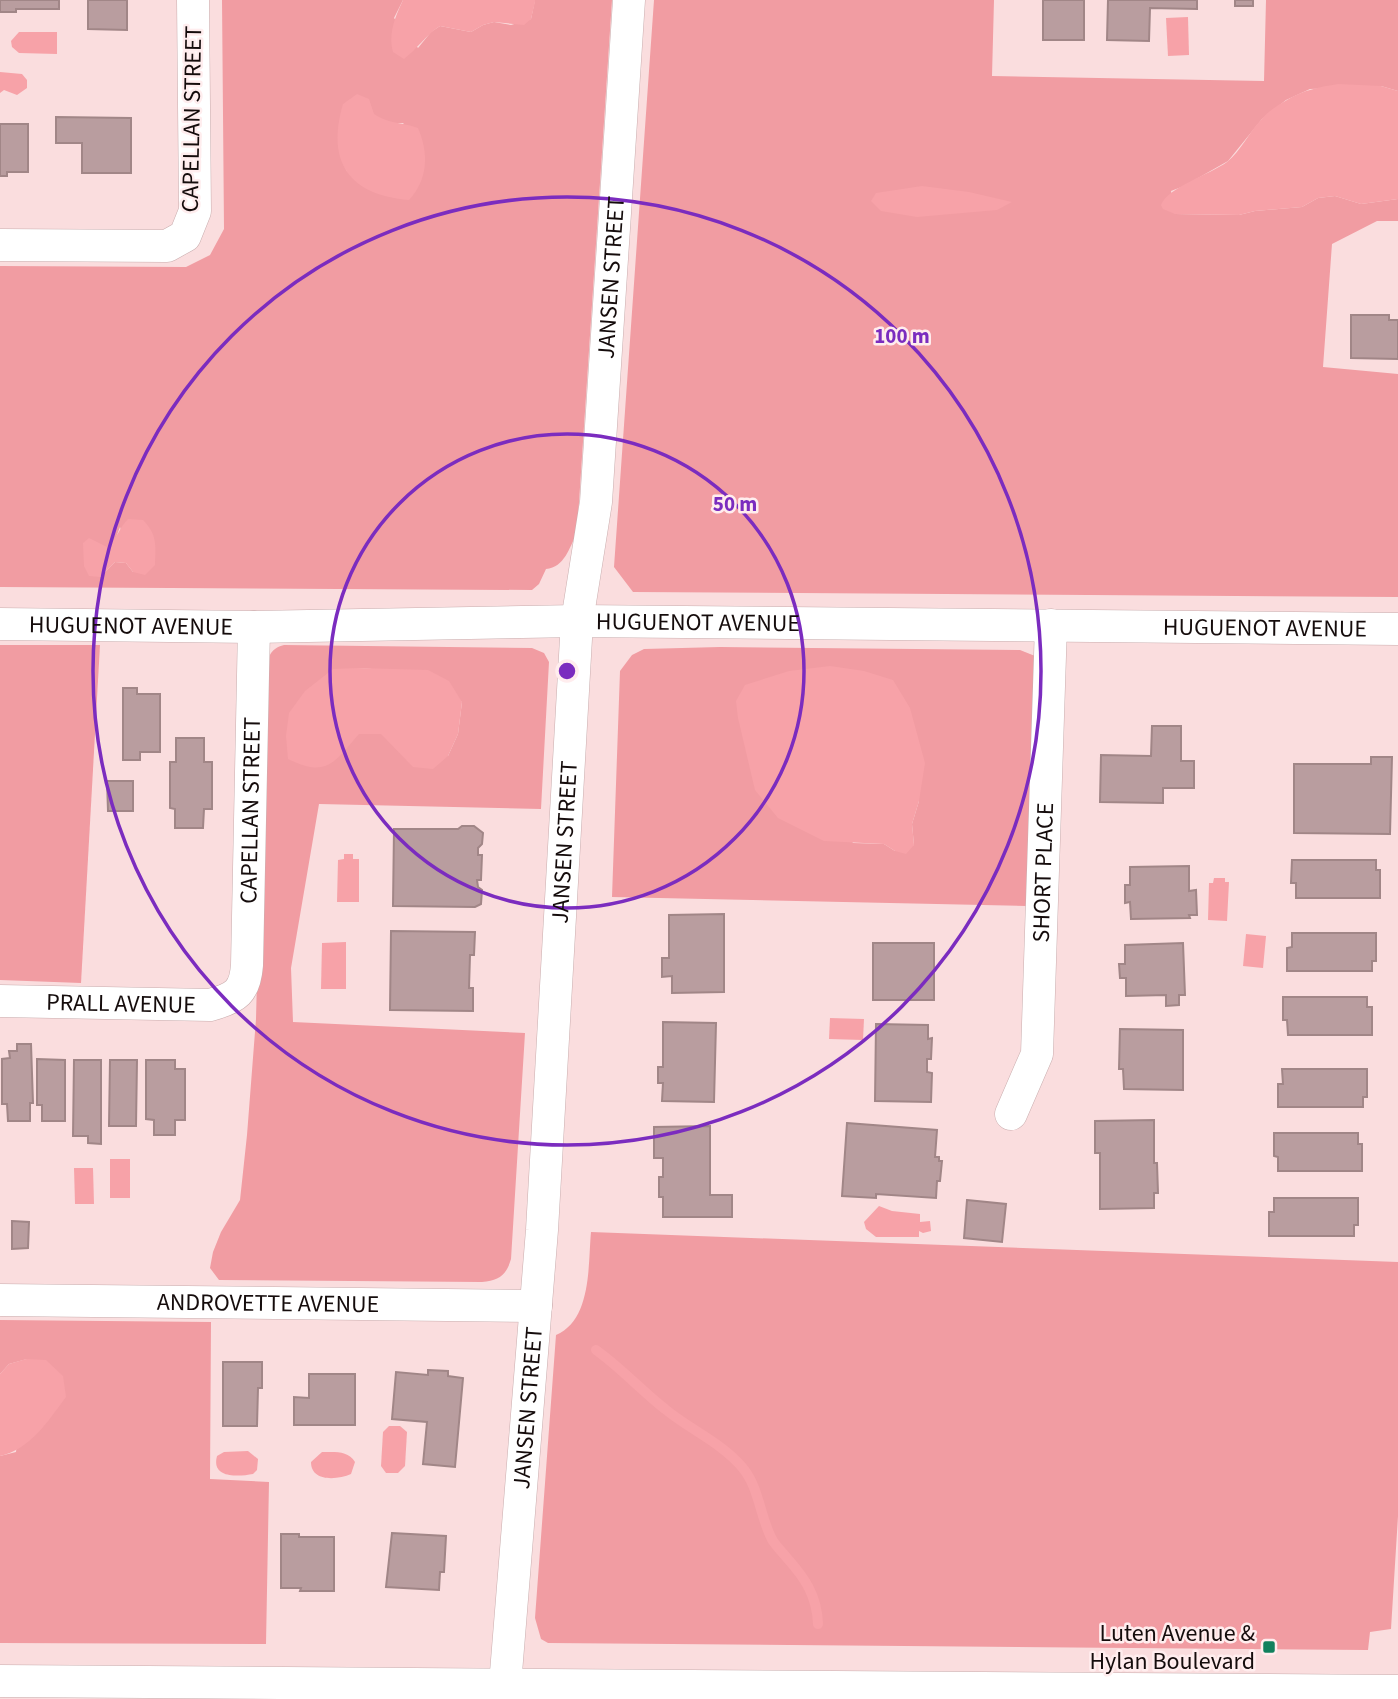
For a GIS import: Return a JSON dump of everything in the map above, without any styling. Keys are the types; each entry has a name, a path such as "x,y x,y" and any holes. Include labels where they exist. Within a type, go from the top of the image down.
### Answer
{"street":[{"name":"CAPELLAN STREET","path":"0,245 167,246 185,236 195,211 193,0"},
{"name":"JANSEN STREET","path":"505,1685 536,1306 577,621 596,502 629,0"},
{"name":"HUGUENOT AVENUE","path":"0,624 254,627 577,621 1398,629"},
{"name":"SHORT PLACE","path":"1010,1114 1037,1054 1051,625"},
{"name":"CAPELLAN STREET","path":"238,993 246,980 247,965 254,627"},
{"name":"PRALL AVENUE","path":"0,1001 210,1004 226,1000 238,993"},
{"name":"ANDROVETTE AVENUE","path":"0,1300 536,1306"},
{"path":"0,1681 1398,1691"}],"shaded area":[{"path":"222,0 403,0 394,18 418,48 431,32 440,26 471,32 494,22 511,25 531,19 535,0 612,0 577,533 562,561 546,569 539,584 532,590 0,587 0,266 186,267 210,255 224,229","holes":["374,115 387,123 404,123 346,171","120,527 133,572 126,563 115,562 100,577 99,544 107,548 115,540"]},
{"path":"403,0 535,2 531,19 524,25 494,22 471,32 440,26 404,59 393,52 391,39"},
{"path":"654,0 994,0 992,76 1264,81 1266,0 1398,0 1398,91 1381,86 1310,89 1286,100 1262,119 1228,161 1171,191 1175,214 1239,215 1302,207 1318,198 1335,196 1361,204 1398,199 1398,221 1377,221 1332,244 1323,367 1398,374 1398,597 633,592 614,567"},
{"path":"1188,17 1189,55 1168,56 1166,18"},
{"path":"19,32 57,32 57,54 19,53 12,47 11,41"},
{"path":"0,72 22,74 27,80 27,88 17,95 4,90 0,93"},
{"path":"1338,84 1381,86 1398,91 1398,199 1361,204 1335,196 1318,198 1302,207 1239,215 1175,214 1163,209 1161,205 1172,193 1232,158 1266,114 1273,109 1299,94"},
{"path":"357,94 369,99 374,114 418,128 424,147 425,166 420,184 409,200 371,191 357,183 347,172 341,159 338,125 343,104"},
{"path":"922,186 969,192 1012,202 997,210 917,217 881,211 871,201 876,193"},
{"path":"128,519 143,520 151,530 155,546 155,565 145,575 133,572 126,563 115,562 100,577 89,576 84,566 83,543 89,538 107,547"},
{"path":"0,645 100,645 81,983 0,980"},
{"path":"284,645 532,648 544,653 549,662 541,809 319,804 291,968 293,1022 525,1033 511,1259 504,1273 493,1280 219,1280 210,1268 221,1232 240,1200 256,1019 265,673 270,655","holes":["359,668 399,671 462,702 458,734 448,756 397,748 382,734 359,734"]},
{"path":"720,647 1020,650 1035,656 1040,666 1026,906 612,897 620,671 632,655 644,649","holes":["761,681 919,801 912,824 914,845 895,851 884,844 853,843 745,686"]},
{"path":"830,666 864,671 893,680 910,708 925,763 912,824 914,845 906,854 884,844 824,841 778,818 755,790 736,701 745,685 789,671"},
{"path":"333,669 428,670 449,681 462,702 458,734 448,756 433,769 413,767 381,734 359,734 336,760 321,767 301,765 288,759 286,736 289,713 305,691"},
{"path":"344,854 353,854 353,859 359,859 359,902 337,902 338,860 344,859"},
{"path":"1214,878 1225,878 1225,882 1229,882 1227,921 1208,920 1209,883 1213,883"},
{"path":"1246,934 1266,936 1263,968 1243,966"},
{"path":"346,942 346,989 321,989 322,943"},
{"path":"830,1018 864,1019 863,1040 829,1039"},
{"path":"110,1159 130,1159 130,1198 110,1198"},
{"path":"74,1168 93,1168 94,1204 75,1204"},
{"path":"879,1206 892,1211 920,1214 920,1222 930,1221 931,1231 919,1231 919,1237 876,1237 866,1229 864,1222"},
{"path":"591,1232 1398,1262 1398,1516 1391,1629 1370,1632 1368,1650 548,1643 541,1639 535,1618 556,1335 568,1328 582,1304 588,1275"},
{"path":"0,1320 211,1322 210,1479 269,1482 266,1644 0,1643 0,1456 16,1452 27,1359 9,1364 0,1374"},
{"path":"26,1359 46,1360 63,1376 66,1397 30,1441 0,1456 0,1374 9,1364"},
{"path":"389,1426 400,1426 407,1432 405,1466 398,1473 386,1473 381,1466 383,1432"},
{"path":"248,1451 258,1459 257,1470 253,1474 233,1475 218,1469 217,1456 224,1452"},
{"path":"322,1452 349,1455 355,1462 351,1474 326,1478 315,1473 311,1462"}],"building":[{"path":"0,0 59,0 59,9 16,9 16,12 0,12"},
{"path":"88,0 127,0 127,30 88,29"},
{"path":"1043,0 1084,0 1084,40 1043,40"},
{"path":"1108,0 1197,0 1197,9 1150,8 1149,41 1107,40"},
{"path":"1235,0 1253,0 1253,6 1235,6"},
{"path":"56,117 131,118 131,173 82,173 82,143 56,143"},
{"path":"0,124 28,124 28,172 7,172 7,176 0,176"},
{"path":"1351,315 1389,315 1389,320 1398,320 1398,359 1351,358"},
{"path":"123,688 137,688 137,694 160,694 160,752 140,752 140,760 123,760"},
{"path":"1152,726 1181,726 1181,761 1194,761 1194,788 1163,788 1163,803 1100,802 1101,755 1151,756"},
{"path":"176,738 204,738 204,762 212,762 212,809 204,809 203,828 175,828 175,809 170,808 170,762 176,762"},
{"path":"1371,757 1392,757 1390,834 1294,833 1294,764 1371,764"},
{"path":"107,781 133,781 133,811 108,811"},
{"path":"462,826 474,826 483,833 482,844 478,848 478,855 482,855 481,880 477,880 478,887 482,890 481,904 475,907 393,906 394,829 458,829"},
{"path":"1292,860 1376,860 1376,870 1380,870 1380,898 1296,898 1296,883 1291,883"},
{"path":"1189,866 1189,891 1196,890 1197,915 1189,915 1190,918 1131,919 1130,902 1125,903 1125,885 1130,885 1130,867"},
{"path":"724,914 724,992 672,993 672,976 662,977 662,958 669,958 669,915"},
{"path":"391,931 475,932 474,955 470,955 469,988 473,988 473,1011 390,1010"},
{"path":"1292,933 1376,933 1376,961 1372,961 1372,971 1287,971 1287,948 1292,947"},
{"path":"873,943 934,943 934,1000 873,1000"},
{"path":"1183,943 1185,995 1179,995 1179,1005 1166,1006 1166,995 1126,996 1126,978 1120,978 1119,964 1125,964 1125,945"},
{"path":"1283,997 1367,997 1367,1007 1372,1007 1372,1035 1288,1035 1287,1020 1283,1020"},
{"path":"663,1022 716,1023 714,1102 662,1101 663,1083 658,1083 658,1067 663,1067"},
{"path":"876,1024 928,1025 928,1039 932,1038 931,1059 927,1059 927,1072 932,1073 931,1102 875,1101"},
{"path":"1120,1029 1183,1030 1183,1090 1124,1089 1123,1069 1119,1069"},
{"path":"17,1044 31,1044 33,1103 30,1103 30,1121 8,1121 7,1104 2,1104 2,1059 10,1058 9,1051 17,1051"},
{"path":"37,1059 65,1060 65,1121 42,1121 42,1105 37,1105"},
{"path":"74,1060 101,1060 101,1144 88,1143 88,1136 73,1136"},
{"path":"110,1060 137,1060 136,1126 109,1126"},
{"path":"146,1060 175,1060 175,1069 185,1069 185,1120 175,1120 175,1135 154,1135 154,1120 146,1119"},
{"path":"1282,1069 1367,1069 1367,1097 1363,1097 1363,1107 1278,1107 1278,1084 1283,1084"},
{"path":"1154,1120 1154,1163 1157,1163 1158,1193 1154,1193 1154,1208 1100,1209 1100,1153 1095,1153 1095,1121"},
{"path":"847,1123 937,1130 935,1157 942,1161 936,1198 876,1194 876,1198 842,1196"},
{"path":"710,1126 710,1195 732,1195 732,1217 663,1217 659,1177 663,1177 663,1158 654,1158 654,1127"},
{"path":"1274,1133 1358,1133 1358,1144 1362,1144 1362,1171 1278,1171 1278,1157 1274,1156"},
{"path":"1274,1198 1358,1198 1358,1225 1354,1225 1354,1236 1269,1236 1269,1212 1274,1212"},
{"path":"967,1200 1006,1204 1002,1242 964,1238"},
{"path":"12,1221 29,1222 28,1248 12,1249"},
{"path":"223,1362 262,1362 257,1426 223,1426"},
{"path":"428,1370 448,1371 448,1376 463,1378 455,1467 423,1464 427,1422 392,1419 396,1372 428,1375"},
{"path":"309,1374 355,1374 355,1425 294,1425 294,1397 309,1398"},
{"path":"392,1533 446,1536 444,1572 440,1572 439,1590 386,1587"},
{"path":"281,1534 334,1537 334,1591 281,1588"}],"waterway":[{"path":"596,1350 665,1409 725,1451 742,1467 753,1484 773,1541 809,1588 818,1624"}],"place":[{"name":"Luten Avenue & Hylan Boulevard","path":"1269,1647"}]}
